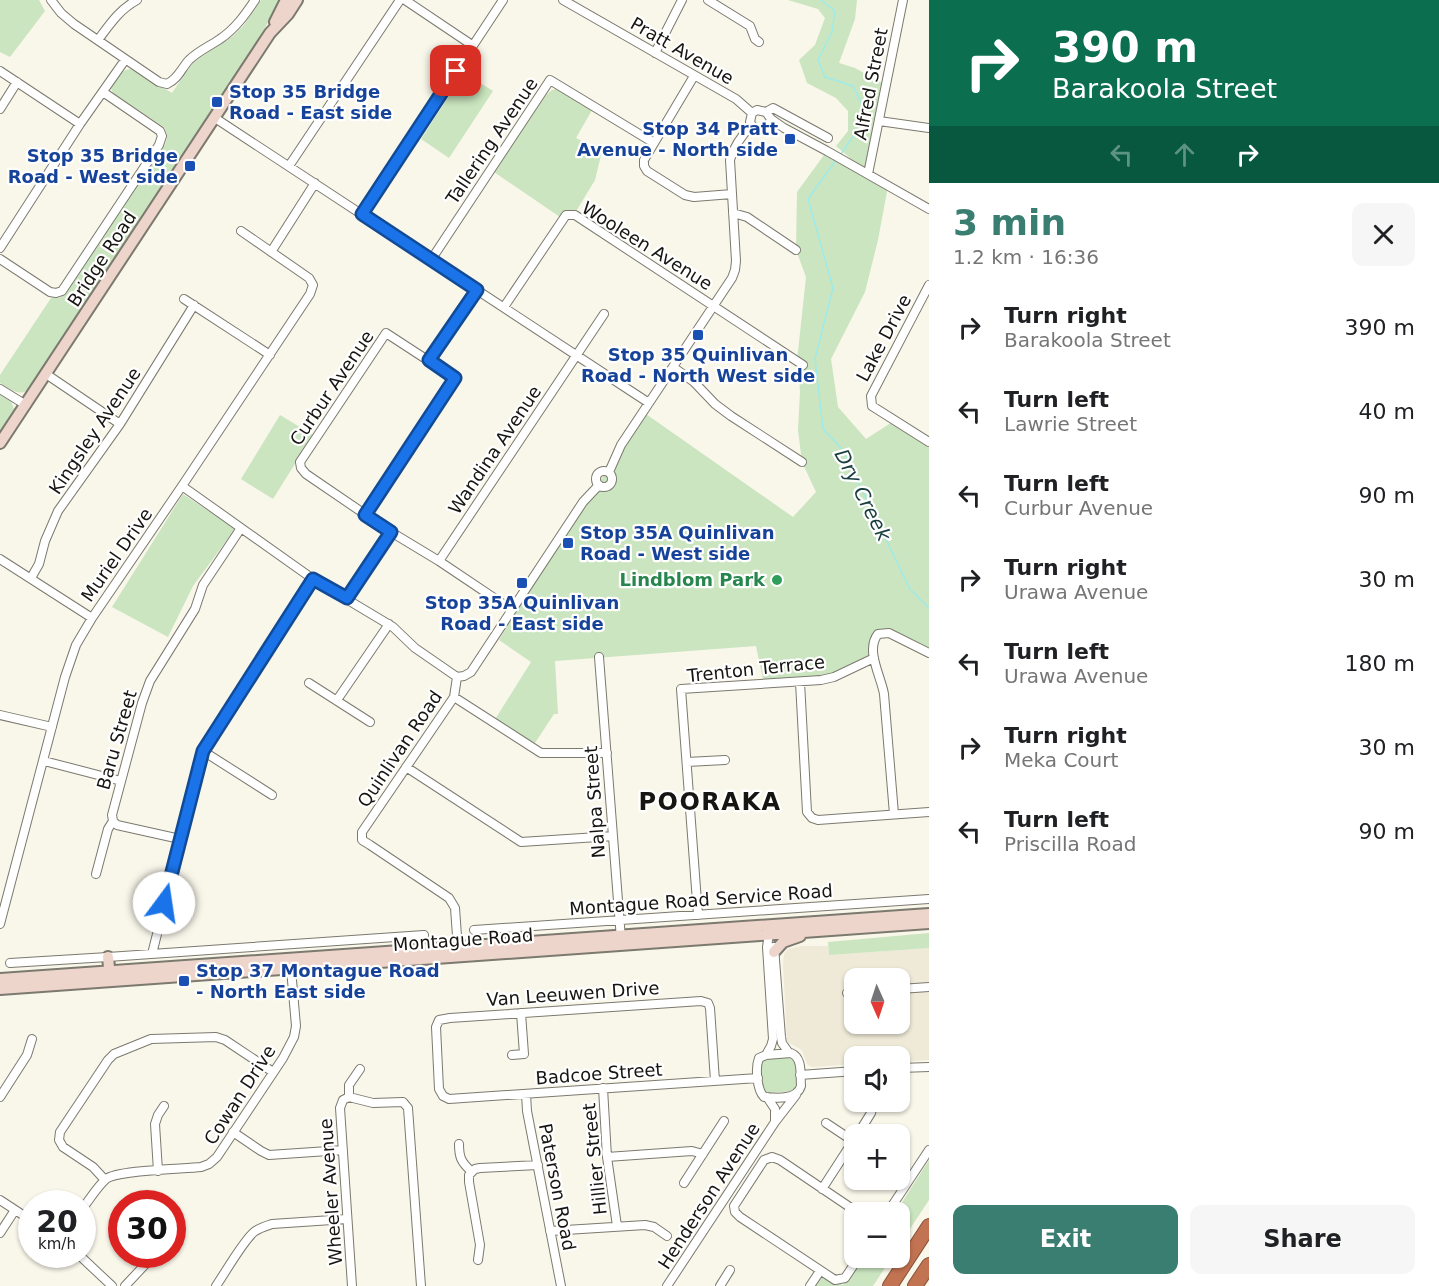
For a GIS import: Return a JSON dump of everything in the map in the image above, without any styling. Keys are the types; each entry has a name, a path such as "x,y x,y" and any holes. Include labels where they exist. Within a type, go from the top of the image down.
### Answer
{"highway":[{"path":"890,1286 929,1226"},
{"path":"915,1286 928,1269"}],"main road":[{"name":"Bridge Road","path":"0,443 270,33 286,0"},
{"name":"Bridge Road","path":"270,33 288,14 297,0"},
{"name":"Montague Road","path":"0,978 110,976 291,964 769,930 929,914"},
{"name":"Montague Road","path":"769,930 814,931 929,923"},
{"path":"774,952 783,942 814,931"},
{"path":"108,957 110,976"},
{"name":"Montague Road","path":"0,989 110,976"}],"street":[{"path":"51,0 67,18 125,60 159,82 166,84 175,79 194,56 235,27 255,0"},
{"path":"98,40 118,14 137,0"},
{"path":"289,166 400,0"},
{"path":"405,0 472,45"},
{"path":"362,214 503,0"},
{"name":"Pratt Avenue","path":"563,0 736,99 752,113"},
{"path":"655,53 682,0"},
{"path":"708,0 750,26 755,39 759,42"},
{"name":"Alfred Street","path":"868,174 903,0"},
{"path":"0,248 80,124 125,60"},
{"path":"0,71 80,124"},
{"path":"694,76 654,142 644,160 644,166 647,171 685,195 694,197 732,194"},
{"name":"Tallering Avenue","path":"431,260 550,80 654,142"},
{"path":"0,109 17,82"},
{"path":"0,259 50,292 62,291 159,145 162,139 160,131 103,92"},
{"path":"751,126 763,130 772,108 828,138"},
{"path":"751,126 752,113 759,110 784,128 929,209"},
{"path":"215,118 649,403 732,278 735,270 729,160 742,134 751,126"},
{"path":"879,121 929,128"},
{"path":"272,252 315,183"},
{"path":"733,213 747,217 796,250"},
{"name":"Wooleen Avenue","path":"504,307 566,215 574,214 803,365"},
{"name":"Muriel Drive","path":"0,924 65,677 76,645 270,355 313,285 309,278 241,231"},
{"name":"Lake Drive","path":"929,285 871,396 872,406 929,442"},
{"path":"365,515 455,378 429,360 477,290"},
{"path":"184,299 270,355"},
{"name":"Kingsley Avenue","path":"31,578 39,564 45,540 58,511 120,424 194,305"},
{"name":"Wandina Avenue","path":"439,561 604,314"},
{"name":"Curbur Avenue","path":"429,360 386,333 300,462 301,468 306,474 365,515 512,610"},
{"path":"673,367 694,382 723,410 802,462"},
{"path":"45,374 120,424"},
{"path":"0,389 26,405"},
{"name":"Quinlivan Road","path":"458,952 455,908 449,898 363,840 362,832 454,697 457,677 471,672 583,502 599,485 610,484 612,478 609,472 621,445 649,403"},
{"path":"182,486 313,579 389,624 415,648 457,677"},
{"name":"Baru Street","path":"96,874 113,820 112,814 150,681 195,609 203,585 241,528"},
{"path":"347,598 391,532"},
{"path":"0,559 92,618"},
{"path":"152,954 203,751 313,579"},
{"path":"337,700 389,624"},
{"path":"894,814 884,694 874,658 874,639 878,634 889,633 929,653"},
{"name":"Nalpa Street","path":"599,657 621,940"},
{"name":"Trenton Terrace","path":"698,915 681,689 821,680 834,677 874,658"},
{"path":"800,682 807,812 812,818 818,820 929,812"},
{"path":"309,683 370,722"},
{"path":"454,697 541,753 607,753"},
{"path":"0,715 52,727"},
{"path":"203,751 272,795"},
{"path":"687,762 725,760"},
{"path":"44,761 121,781"},
{"path":"406,767 521,842 613,836"},
{"path":"113,820 117,825 180,839"},
{"name":"Montague Road Service Road","path":"474,930 929,899"},
{"path":"769,930 774,952 781,1037 789,1053"},
{"path":"766,1055 773,1039 767,947 769,930"},
{"path":"10,963 424,934"},
{"name":"Cowan Drive","path":"105,1180 115,1175 205,1166 217,1157 292,1042 295,1031 291,964"},
{"path":"910,988 929,987"},
{"name":"Van Leeuwen Drive","path":"443,1096 439,1089 436,1027 439,1020 701,1001 708,1003 710,1008 716,1081"},
{"path":"512,1055 524,1054 521,1013"},
{"path":"96,1191 105,1180 93,1167 63,1147 59,1136 114,1054 151,1039 216,1037 225,1040 273,1072"},
{"path":"0,1097 27,1055 32,1039"},
{"path":"789,1053 798,1058 800,1090 796,1095 767,1098 760,1094 758,1061 766,1055 789,1053"},
{"path":"910,1067 929,1066"},
{"name":"Wheeler Avenue","path":"352,1286 340,1105 343,1099 349,1097 349,1084 360,1069"},
{"path":"800,1075 844,1072"},
{"name":"Badcoe Street","path":"443,1096 449,1098 526,1094 758,1078"},
{"name":"Hillier Street","path":"603,1088 608,1157 617,1226"},
{"name":"Paterson Road","path":"526,1094 527,1111 561,1286"},
{"name":"Henderson Avenue","path":"667,1286 775,1122 796,1095"},
{"path":"349,1097 373,1103 402,1102 408,1108 422,1286"},
{"name":"Henderson Avenue","path":"767,1098 775,1109 775,1122"},
{"path":"158,1171 155,1124 164,1106"},
{"path":"684,1183 724,1121"},
{"path":"826,1124 844,1133"},
{"path":"233,1132 269,1155 343,1150"},
{"path":"459,1144 460,1160 471,1171"},
{"path":"895,1202 929,1150"},
{"path":"608,1157 692,1151 703,1154"},
{"path":"822,1188 844,1155"},
{"path":"844,1203 777,1159 769,1157 764,1160 734,1206 735,1212 740,1217 835,1280 842,1280 852,1268"},
{"path":"471,1171 480,1168 538,1165"},
{"path":"471,1171 468,1179 480,1245 478,1260"},
{"path":"0,1200 18,1212"},
{"path":"0,1233 15,1210"},
{"path":"216,1286 247,1240 253,1233 264,1227 272,1224 347,1219"},
{"path":"550,1231 650,1226 666,1236"},
{"path":"93,1268 112,1286"},
{"path":"125,1286 142,1268"},
{"path":"720,1286 730,1270"},
{"path":"810,1286 820,1270"}],"shaded area":[{"path":"802,946 828,946 829,955 929,948 929,1060 910,1061 910,1046 844,1046 844,1065 812,1067 807,1064 802,1050 787,1042 784,954 788,949"}],"green space":[{"path":"0,0 39,0 45,11 10,57 0,52"},
{"path":"261,0 281,0 246,60 28,390 17,392 0,383 0,375 51,298 65,295 167,139 164,127 113,93 111,88 117,78 124,71 131,69 172,93 195,61 233,36 244,25"},
{"path":"788,0 857,0 855,19 839,63 855,68 886,85 868,174 888,186 878,240 865,292 831,359 838,407 866,439 894,421 929,442 929,653 884,633 873,646 874,658 821,680 764,684 756,646 555,661 558,714 554,714 533,746 494,721 531,662 499,640 516,612 512,610 607,471 643,412 793,517 816,492 802,462 798,430 800,392 797,361 806,277 796,250 797,192 827,151 865,171 836,146 848,131 848,111 836,98 807,83 799,60 815,45 825,18 818,9"},
{"path":"464,73 493,91 449,158 421,139"},
{"path":"556,89 592,110 576,138 602,151 595,180 575,213 560,217 494,172 546,95"},
{"path":"0,394 11,401 14,409 0,431"},
{"path":"280,415 313,435 273,499 241,479"},
{"path":"183,494 235,529 193,586 168,637 112,607"},
{"path":"929,933 929,948 829,955 828,942"},
{"path":"791,1057 796,1062 798,1086 793,1091 768,1093 764,1091 761,1065 763,1061"},
{"path":"929,1160 929,1200 910,1229 910,1202 902,1202"},
{"path":"856,1268 885,1268 873,1286 814,1286 820,1277 843,1285"}],"waterway":[{"name":"Dry Creek","path":"821,0 835,11 832,32 818,60 825,77 853,86 862,104 857,131 841,154"},
{"name":"Dry Creek","path":"836,160 808,199 833,288 815,359 823,429 842,449 910,589 929,608"}],"place":[{"name":"Stop 35 Bridge Road - East side","path":"217,102"},
{"name":"Stop 34 Pratt Avenue - North side","path":"790,139"},
{"name":"Stop 35 Bridge Road - West side","path":"190,166"},
{"name":"Stop 35 Quinlivan Road - North West side","path":"698,335"},
{"name":"Stop 35A Quinlivan Road - West side","path":"568,543"},
{"name":"Lindblom Park","path":"777,580"},
{"name":"Stop 35A Quinlivan Road - East side","path":"522,583"},
{"name":"Stop 37 Montague Road - North East side","path":"184,981"}],"district":[{"name":"POORAKA","path":"710,802"}],"route":[{"path":"164,903 203,751 313,579 347,598 391,532 365,515 455,378 429,360 477,290 362,214 456,71"}]}
